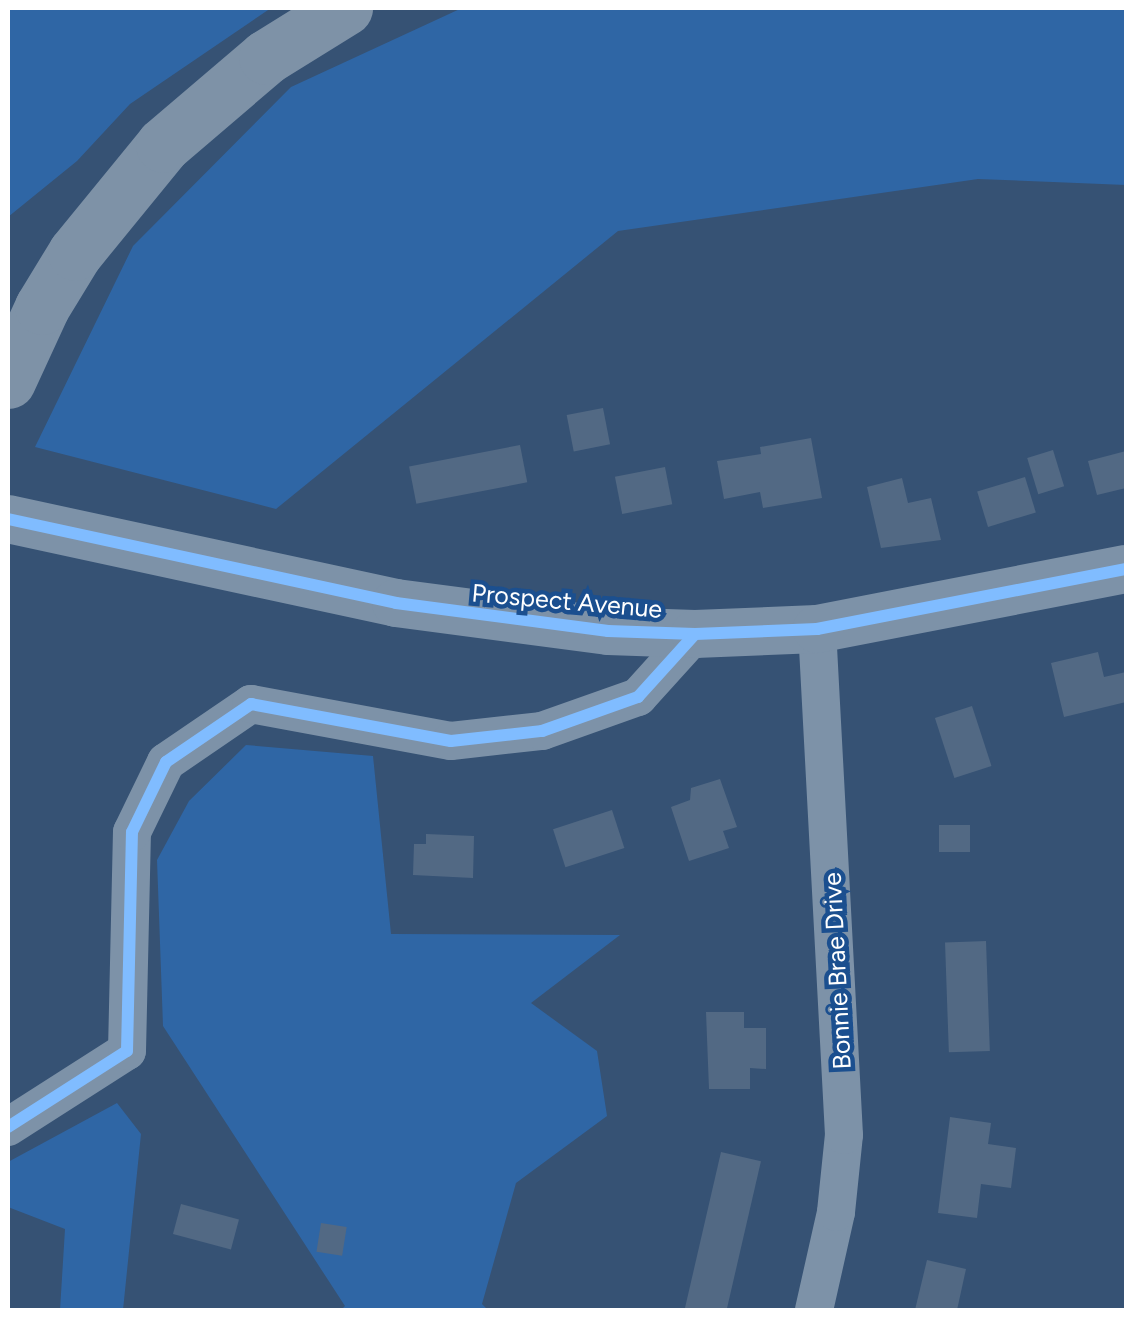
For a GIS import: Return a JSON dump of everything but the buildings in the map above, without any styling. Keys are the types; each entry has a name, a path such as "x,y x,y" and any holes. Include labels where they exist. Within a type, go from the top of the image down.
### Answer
{"highway":[{"path":"8,382 42,307 75,254 163,145 266,57 345,8"}],"street":[{"name":"Prospect Avenue","path":"8,519 324,589 466,615 608,631 695,634 817,628 1126,569"},
{"name":"Bonnie Brae Drive","path":"814,1310 836,1212 844,1135 817,628"},
{"path":"8,1127 127,1051 132,832 166,762 250,704 451,741 542,731 638,696 695,634"}],"shaded area":[{"path":"8,8 271,8 130,104 77,161 8,217"},
{"path":"462,8 1126,8 1126,185 978,179 618,231 276,509 35,447 133,246 291,87"},
{"path":"246,745 373,756 391,934 620,935 531,1003 597,1051 607,1116 516,1183 482,1304 488,1310 341,1310 345,1306 163,1026 157,860 189,801"},
{"path":"117,1103 141,1134 123,1310 60,1310 65,1229 8,1207 8,1162"}],"cycle path":[{"path":"8,519 396,603 608,631 695,634 817,629 1126,569"},
{"path":"8,1127 127,1051 132,832 166,762 251,704 451,741 542,731 638,697 695,634"}]}
